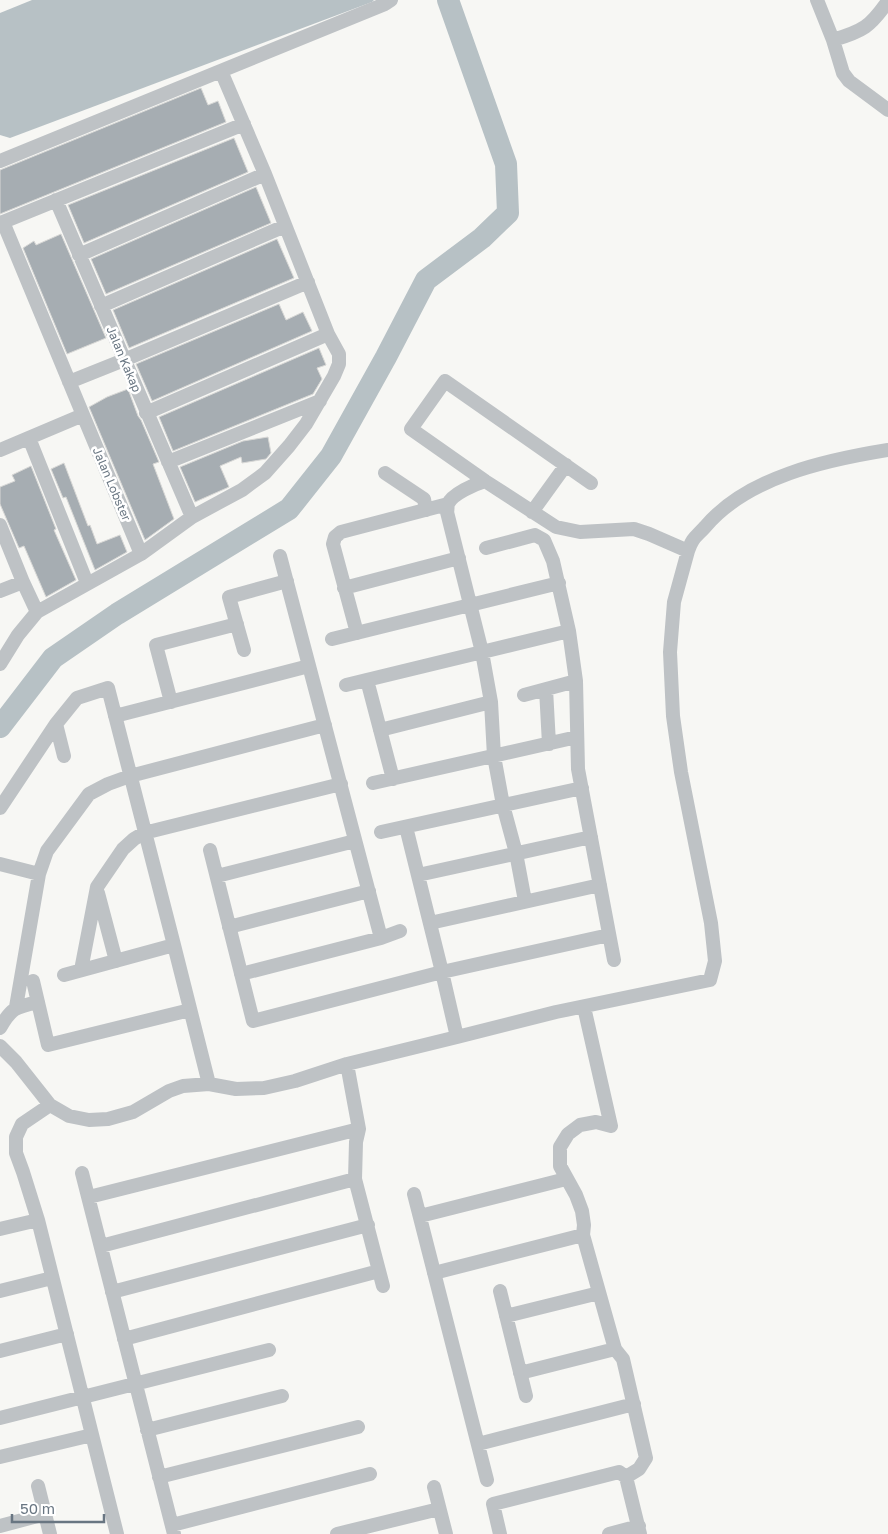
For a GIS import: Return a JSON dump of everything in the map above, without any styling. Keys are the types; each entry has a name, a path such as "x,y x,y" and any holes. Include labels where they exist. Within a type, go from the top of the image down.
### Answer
{"street":[{"path":"0,161 391,0"},
{"path":"817,0 833,40 843,73 849,81 888,110"},
{"path":"833,40 863,30 888,1"},
{"path":"2,658 37,612 141,554 192,517 242,490 258,479 289,446 306,424 339,364 338,354 328,334 265,174 221,71"},
{"path":"2,222 244,124"},
{"path":"79,255 265,174"},
{"name":"Jalan Kakap","path":"56,200 192,517"},
{"name":"Jalan Lobster","path":"2,222 141,554"},
{"path":"101,306 285,226"},
{"path":"69,382 308,282"},
{"path":"146,413 328,334"},
{"path":"591,483 445,381 411,429 556,528 580,532 634,529 688,551"},
{"path":"168,462 320,401"},
{"path":"0,450 82,415"},
{"path":"29,438 87,583"},
{"path":"0,1046 16,1062 50,1106 69,1116 89,1120 108,1119 133,1112 170,1091 183,1086 209,1084 236,1089 264,1088 295,1081 347,1064 457,1037 710,980 715,961 711,923 681,772 673,716 670,652 674,602 688,551 693,538 713,516 757,486 806,468 862,454 888,450"},
{"path":"532,512 566,465"},
{"path":"385,473 424,499 426,510"},
{"path":"357,633 333,544 335,536 341,532 448,504 475,484 485,480"},
{"path":"448,504 447,512 482,652 491,702 494,756 525,901"},
{"path":"0,525 37,612"},
{"path":"486,548 535,535 544,540 553,561 569,631 576,681 578,769 614,960"},
{"path":"280,556 381,938"},
{"path":"344,588 458,558"},
{"path":"244,650 229,597 287,580"},
{"path":"0,591 23,582"},
{"path":"332,639 559,583"},
{"path":"171,702 156,645 237,624"},
{"path":"346,685 569,631"},
{"path":"115,716 309,666"},
{"path":"367,680 393,779"},
{"path":"524,695 576,681"},
{"path":"0,808 56,724 77,698 108,688 209,1084"},
{"path":"546,690 549,744"},
{"path":"380,730 491,702"},
{"path":"56,724 64,756"},
{"path":"0,1028 16,1007 39,874 47,851 89,794 108,784 130,776 325,725"},
{"path":"373,784 577,737"},
{"path":"81,970 97,887 123,848 134,839 144,833 341,784"},
{"path":"381,832 582,788"},
{"path":"406,827 457,1037"},
{"path":"418,875 591,837"},
{"path":"217,876 355,841"},
{"path":"210,850 253,1021 442,972 609,935"},
{"path":"0,864 39,874"},
{"path":"430,923 600,884"},
{"path":"97,887 116,961"},
{"path":"229,927 369,890"},
{"path":"241,974 381,938 400,931"},
{"path":"64,975 174,945"},
{"path":"33,980 48,1045 190,1010"},
{"path":"16,1007 38,1002"},
{"path":"584,1007 611,1126 596,1122 580,1126 568,1134 560,1147 560,1166 576,1195 582,1211 583,1236 615,1349 623,1359 646,1458 639,1469 626,1477"},
{"path":"347,1064 359,1129 356,1142 355,1179 382,1286"},
{"path":"50,1106 22,1124 16,1137 16,1153 38,1220 117,1534"},
{"path":"89,1197 359,1129"},
{"path":"82,1173 173,1530 370,1474"},
{"path":"101,1246 355,1179"},
{"path":"420,1216 566,1179"},
{"path":"414,1194 487,1480"},
{"path":"0,1229 38,1220"},
{"path":"112,1292 368,1226"},
{"path":"434,1273 583,1236"},
{"path":"124,1339 379,1271"},
{"path":"0,1291 52,1278"},
{"path":"500,1291 526,1396"},
{"path":"506,1316 599,1293"},
{"path":"0,1351 67,1334"},
{"path":"520,1373 615,1349"},
{"path":"0,1418 269,1350"},
{"path":"147,1430 282,1396"},
{"path":"478,1444 634,1404"},
{"path":"159,1476 358,1427"},
{"path":"0,1457 92,1435"},
{"path":"500,1534 493,1504 619,1472 626,1477 640,1530 609,1534"},
{"path":"38,1486 50,1534"},
{"path":"434,1487 446,1534"},
{"path":"337,1534 439,1509"},
{"path":"0,1526 45,1514"}],"shaded area":[{"path":"32,0 374,0 10,138 0,135 0,13"}],"building":[{"path":"201,88 208,105 218,101 226,122 0,214 0,170"},
{"path":"234,138 248,172 84,243 68,205"},
{"path":"256,187 271,223 106,294 91,259"},
{"path":"61,234 106,338 67,354 23,248 34,241 36,245"},
{"path":"277,239 294,278 129,348 113,310"},
{"path":"279,304 286,320 303,312 312,331 152,401 136,364"},
{"path":"319,348 326,365 317,368 322,379 313,394 173,451 159,417"},
{"path":"128,389 159,462 153,464 174,519 145,540 89,407 107,397"},
{"path":"268,437 271,453 266,459 242,463 241,457 220,466 229,487 195,502 180,467 243,441"},
{"path":"64,463 88,526 90,525 97,544 120,535 127,552 95,570 66,497 63,498 51,469"},
{"path":"31,466 56,529 54,530 76,580 46,597 24,546 19,548 0,504 0,487 15,481 12,475"}],"waterway":[{"path":"0,727 53,658 117,614 289,509 331,456 426,280 482,238 508,213 506,164 448,0"}]}
